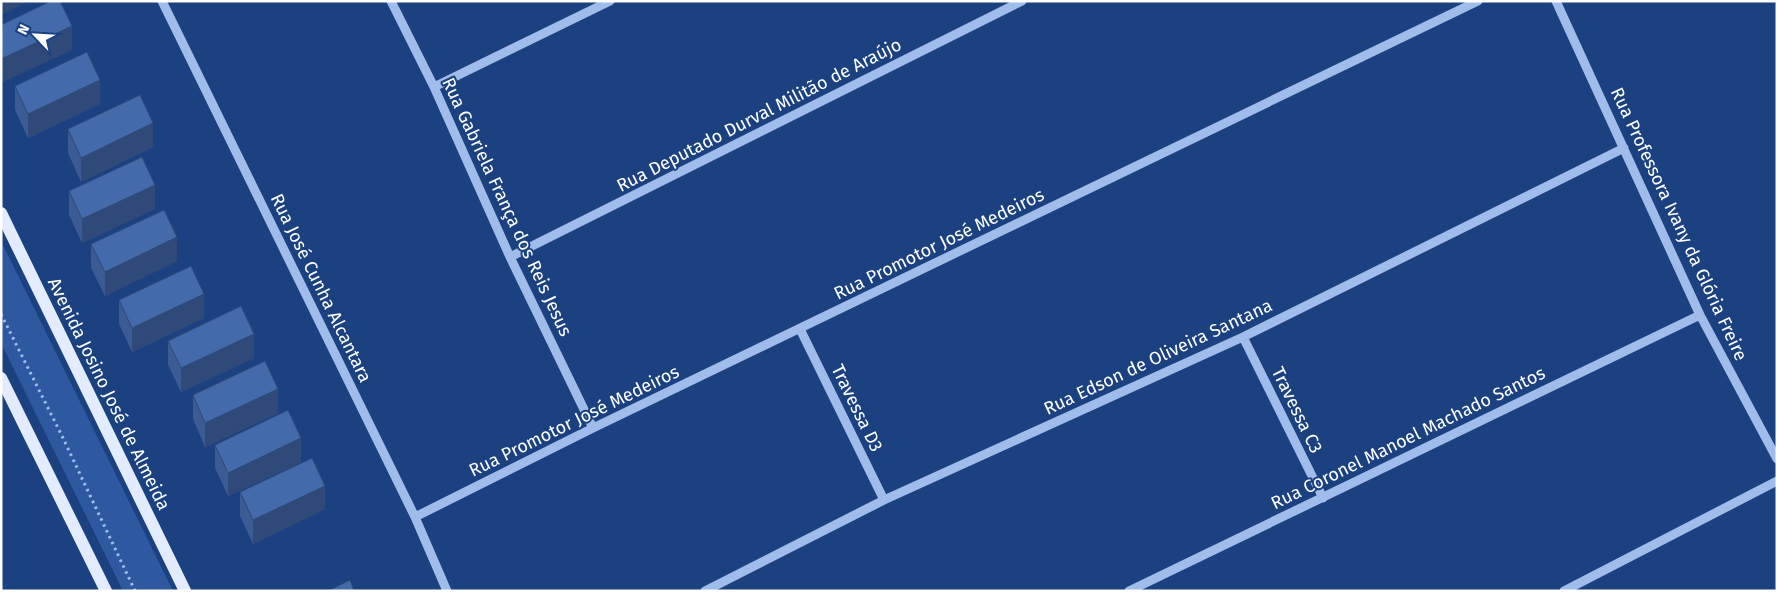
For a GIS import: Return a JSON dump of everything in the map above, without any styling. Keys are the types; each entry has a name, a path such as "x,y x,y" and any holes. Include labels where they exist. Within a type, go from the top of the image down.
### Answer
{"main road":[{"name":"Avenida Josino José de Almeida","path":"1,213 185,591"},
{"path":"1,378 5,395 106,591"}],"street":[{"name":"Rua José Cunha Alcantara","path":"162,1 415,517 447,591"},
{"name":"Rua Gabriela França dos Reis Jesus","path":"390,1 434,87 510,257 593,428"},
{"path":"434,87 610,1"},
{"name":"Rua Deputado Durval Militão de Araújo","path":"510,257 1022,1"},
{"name":"Rua Promotor José Medeiros","path":"415,517 593,428 800,330 1478,1"},
{"name":"Rua Professora Ivany da Glória Freire","path":"1556,1 1700,315 1777,459"},
{"name":"Rua Edson de Oliveira Santana","path":"705,591 884,500 1243,337 1624,148"},
{"name":"Rua Coronel Manoel Machado Santos","path":"1129,591 1700,315"},
{"name":"Travessa D3","path":"800,330 884,500"},
{"name":"Travessa C3","path":"1243,337 1323,498"},
{"path":"1564,591 1777,480"}],"path":[{"path":"1,314 63,438 135,591"}],"shaded area":[{"path":"1,241 173,591 123,591 1,343"}],"building":[{"path":"51,1 60,1 72,26 1,59 1,25"},
{"path":"87,52 100,80 28,114 15,86"},
{"path":"140,95 153,123 81,158 68,129"},
{"path":"142,157 155,185 82,219 69,191"},
{"path":"164,210 177,237 105,272 91,244"},
{"path":"191,266 204,294 132,328 119,300"},
{"path":"241,306 254,334 181,368 168,341"},
{"path":"265,361 278,389 205,423 193,395"},
{"path":"288,410 301,438 228,473 215,445"},
{"path":"312,458 325,486 253,520 240,492"},
{"path":"350,580 354,591 328,591"}]}
